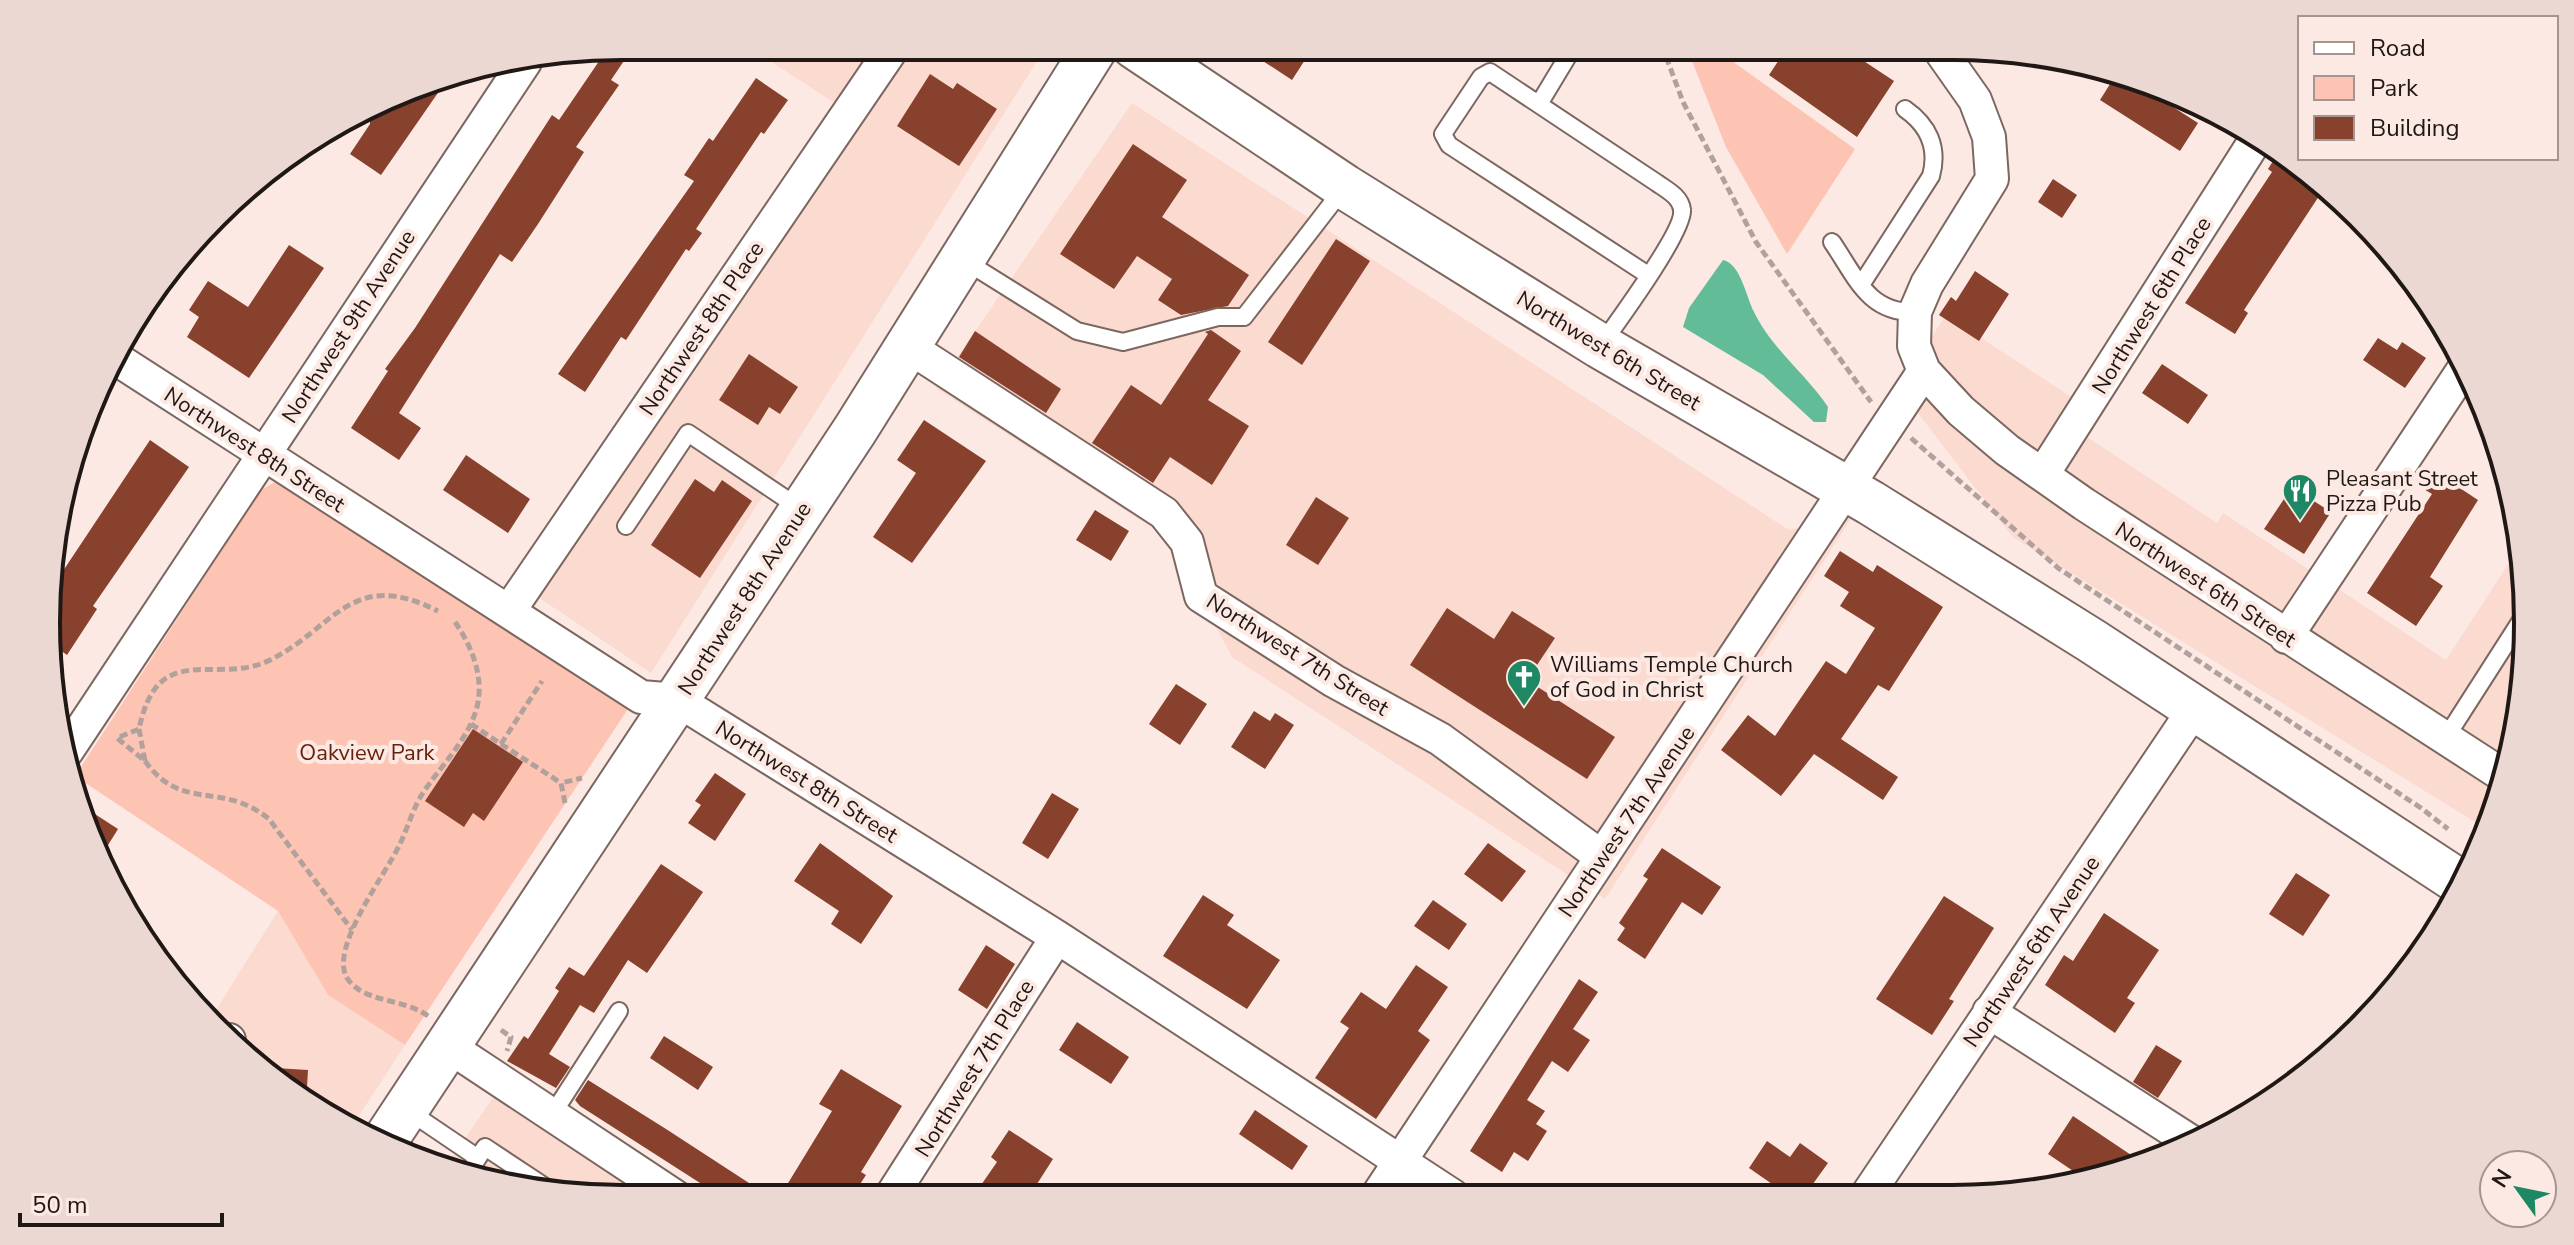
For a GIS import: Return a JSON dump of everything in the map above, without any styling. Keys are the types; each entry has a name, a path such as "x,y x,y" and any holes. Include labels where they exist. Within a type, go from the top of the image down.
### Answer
{"street":[{"name":"Northwest 8th Place","path":"509,611 884,60"},
{"name":"Northwest 8th Avenue","path":"394,1127 438,1031 677,700 965,261 1087,60"},
{"name":"Northwest 6th Street","path":"1155,60 1345,187 1600,346 1845,489 2092,641 2453,878"},
{"path":"1924,371 1914,346 1915,312 1927,284 1992,179 1989,137 1975,100 1946,60"},
{"name":"Northwest 9th Avenue","path":"73,742 520,70"},
{"name":"Northwest 6th Place","path":"2043,474 2251,147"},
{"name":"Northwest 7th Street","path":"909,347 1164,513 1187,542 1201,596 1334,681 1440,739 1602,857"},
{"name":"Northwest 8th Street","path":"123,364 641,697 677,700 1057,937 1437,1185"},
{"name":"Northwest 6th Street","path":"1924,371 1961,411 2043,474 2286,637 2494,770"},
{"name":"Northwest 7th Avenue","path":"1385,1185 1924,371"},
{"path":"2286,637 2458,378"},
{"name":"Northwest 6th Avenue","path":"1879,1185 1989,1012 2195,708"},
{"name":"Northwest 7th Place","path":"898,1185 1057,937"},
{"path":"1989,1012 2181,1135"},
{"path":"438,1031 552,1115 658,1185"}],"lane":[{"path":"1539,104 1566,60"},
{"path":"1600,346 1648,275 1679,228 1683,210 1675,195 1539,104 1490,72 1481,77 1443,134 1449,145 1648,275"},
{"path":"1861,285 1934,166 1928,129 1905,109"},
{"path":"965,261 1077,331 1123,342 1218,317 1244,317 1345,187"},
{"path":"1832,242 1861,285 1881,306 1893,312 1915,312"},
{"path":"626,526 688,433 802,510"},
{"path":"2445,739 2514,632"},
{"path":"552,1115 619,1011"},
{"path":"394,1127 478,1158"},
{"path":"474,1165 485,1147 530,1177"}],"path":[{"path":"1667,60 1683,102 1756,242 1862,393 1878,408"},
{"path":"1913,440 2058,568 2421,808 2456,837"},
{"path":"145,761 139,729 146,701 168,678 186,670 247,667 269,661 336,609 358,599 401,598 438,611"},
{"path":"438,1031 409,1004 369,995 350,982 342,963 352,930 398,848 421,797 471,724 479,699 477,674 469,646 455,622"},
{"path":"501,744 542,681"},
{"path":"471,724 561,783 588,775"},
{"path":"139,729 117,738 162,779 183,793 224,795 255,808 269,819 352,930"},
{"path":"561,783 564,812"}],"shaded area":[{"path":"768,60 1038,60 651,673 538,597 856,117"},
{"path":"1132,103 1789,530 1852,517 1605,899 1232,657 1168,538 936,388"},
{"path":"1723,260 1739,274 1754,312 1770,338 1828,407 1826,422 1814,422 1763,375 1683,327 1689,308"},
{"path":"1946,315 2079,402 2078,431 2217,523 2223,513 2446,660 2510,561 2514,622 2509,696 2495,768 2477,823 2013,537 1898,387"},
{"path":"278,911 328,995 405,1045 357,1118 280,1069 216,1010"},
{"path":"498,1090 641,1185 549,1180 452,1158"}],"green space":[{"path":"1692,60 1731,60 1855,149 1787,254 1726,147"},
{"name":"Oakview Park","path":"275,482 287,485 621,701 628,709 405,1045 328,995 278,911 83,781 79,769 261,490"}],"building":[{"path":"625,60 611,80 619,85 576,147 584,152 538,224 512,262 500,254 399,413 421,428 399,460 351,428 388,371 385,369 415,328 552,115 559,120 599,61"},
{"path":"1261,60 1305,60 1292,80"},
{"path":"1779,60 1862,60 1894,81 1857,137 1769,75"},
{"path":"930,74 953,89 957,83 997,109 959,166 897,126"},
{"path":"756,78 788,100 764,134 761,132 696,229 702,233 689,251 686,249 626,340 621,337 585,392 558,374 694,181 684,175 709,138 713,141"},
{"path":"2111,83 2167,103 2198,123 2180,151 2100,100"},
{"path":"439,91 381,175 350,154 374,118"},
{"path":"1133,144 1187,180 1162,217 1249,275 1228,306 1181,315 1158,300 1172,279 1137,256 1114,289 1060,254"},
{"path":"2273,161 2318,197 2244,310 2248,313 2235,334 2185,303 2272,172 2268,169"},
{"path":"2053,179 2077,195 2062,218 2038,202"},
{"path":"1336,239 1370,261 1302,365 1268,342"},
{"path":"289,245 324,268 249,378 187,337 199,317 189,310 208,281 248,307"},
{"path":"1975,271 2009,294 1979,341 1939,315 1951,297 1956,301"},
{"path":"1211,330 1241,351 1208,400 1249,426 1212,485 1170,457 1153,483 1092,443 1131,385 1161,405 1208,334 1205,332"},
{"path":"975,331 1061,389 1046,413 959,357"},
{"path":"2378,338 2397,350 2402,342 2426,358 2405,388 2363,360"},
{"path":"749,354 798,387 780,414 769,407 758,425 719,400"},
{"path":"2162,364 2208,395 2188,424 2142,393"},
{"path":"924,420 986,461 912,563 873,537 916,473 897,460"},
{"path":"150,440 189,467 93,606 97,609 67,655 61,651 63,572"},
{"path":"466,455 530,499 508,533 443,490"},
{"path":"2434,471 2478,500 2430,577 2443,586 2416,626 2367,593 2432,494 2422,488"},
{"path":"695,479 714,492 722,480 752,501 700,578 651,545"},
{"path":"2292,487 2331,512 2304,554 2264,529"},
{"path":"1316,497 1349,518 1318,565 1286,545"},
{"path":"1095,510 1129,531 1111,561 1076,540"},
{"path":"1840,551 1873,572 1877,565 1943,607 1889,691 1878,685 1841,739 1898,777 1883,800 1814,754 1781,796 1721,750 1748,715 1775,736 1826,661 1846,674 1875,628 1840,606 1849,592 1824,576"},
{"name":"Williams Temple Church of God in Christ","path":"1447,608 1494,639 1512,611 1555,638 1527,680 1615,737 1587,779 1410,665"},
{"path":"1176,684 1207,704 1180,745 1149,724"},
{"path":"1254,711 1270,721 1275,713 1294,725 1265,769 1231,747"},
{"path":"473,729 523,762 484,821 473,813 464,827 425,801"},
{"path":"715,773 746,794 715,841 688,823 701,805 695,801"},
{"path":"1052,793 1079,809 1048,859 1022,843"},
{"path":"94,813 118,829 107,847"},
{"path":"820,843 893,896 861,944 831,924 839,911 794,881"},
{"path":"1488,843 1526,871 1502,902 1464,874"},
{"path":"1662,848 1721,887 1702,915 1682,902 1645,959 1617,940 1625,928 1619,923 1648,879 1643,876"},
{"path":"661,864 703,892 647,973 628,960 594,1013 580,1005 549,1054 570,1067 556,1088 507,1061 524,1036 528,1039 559,991 555,988 569,967 584,976"},
{"path":"2296,873 2330,895 2303,936 2269,914"},
{"path":"1203,895 1234,915 1227,925 1280,960 1247,1009 1163,956"},
{"path":"1944,896 1994,928 1949,999 1954,1001 1932,1035 1876,999"},
{"path":"1433,900 1467,924 1449,950 1414,926"},
{"path":"2104,913 2159,950 2127,998 2135,1003 2115,1033 2045,985 2064,955 2073,961"},
{"path":"986,945 1015,964 987,1009 958,990"},
{"path":"1416,965 1448,987 1418,1031 1430,1040 1376,1119 1315,1078 1349,1028 1340,1022 1361,992 1386,1009"},
{"path":"1579,979 1598,992 1573,1029 1590,1040 1568,1072 1552,1061 1527,1100 1545,1111 1536,1124 1547,1131 1528,1161 1514,1152 1502,1172 1470,1151"},
{"path":"1077,1022 1129,1057 1111,1084 1059,1050"},
{"path":"664,1036 713,1067 698,1090 650,1058"},
{"path":"2156,1045 2182,1061 2158,1098 2133,1082"},
{"path":"279,1068 308,1070 307,1088"},
{"path":"841,1069 902,1106 861,1172 866,1175 859,1185 787,1185 832,1111 819,1104"},
{"path":"588,1080 752,1185 703,1185 575,1100"},
{"path":"1255,1110 1308,1146 1292,1170 1239,1134"},
{"path":"2073,1116 2131,1155 2073,1171 2048,1154"},
{"path":"1009,1130 1053,1159 1036,1185 981,1185 997,1162 991,1157"},
{"path":"1767,1141 1790,1157 1800,1143 1828,1163 1812,1185 1774,1185 1749,1168"}],"place":[{"name":"Pleasant Street Pizza Pub","path":"2300,522"},
{"name":"Williams Temple Church of God in Christ","path":"1524,708"}]}
